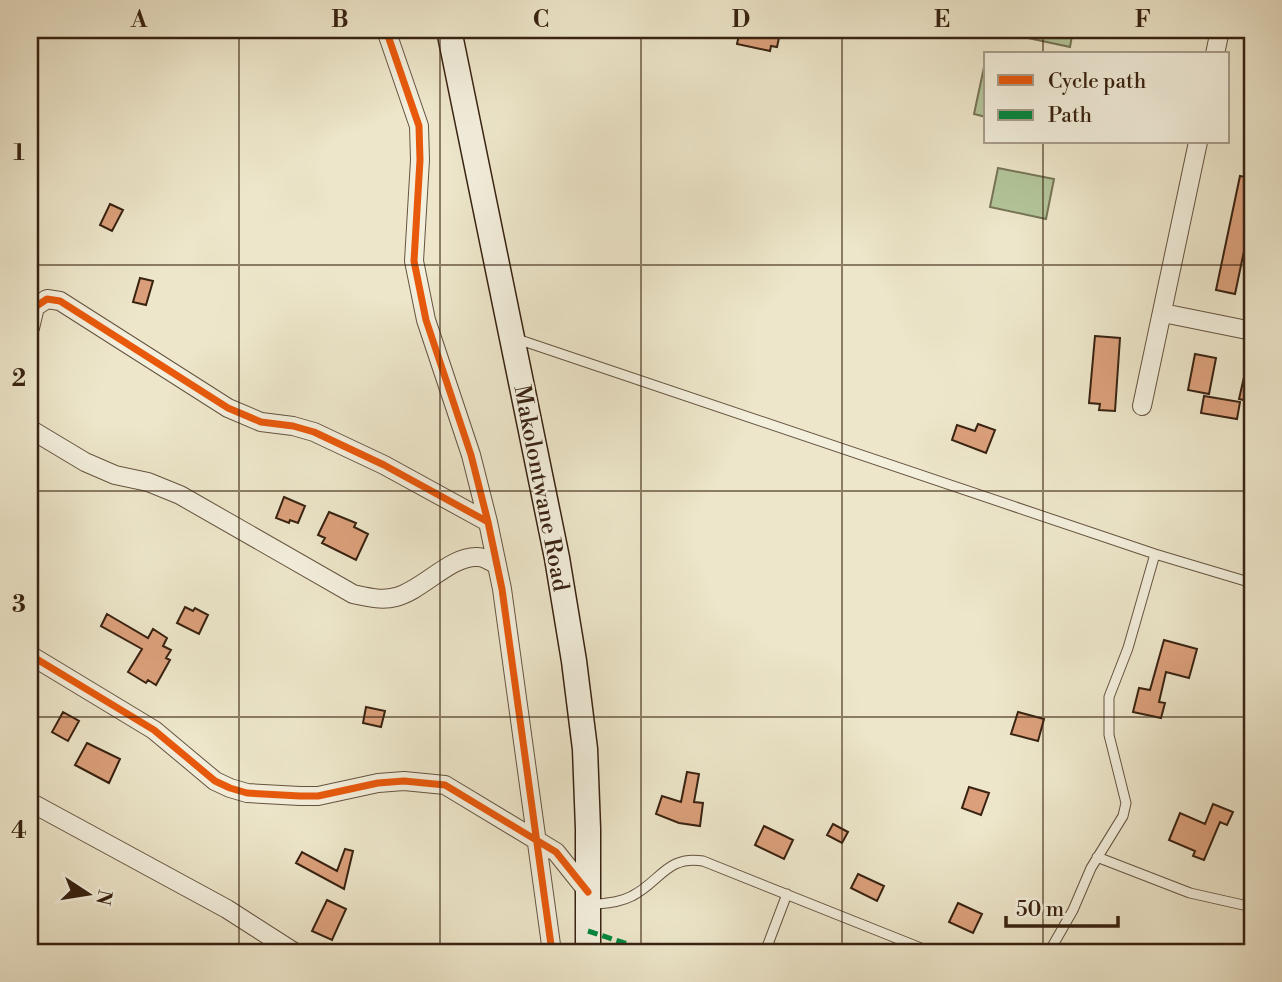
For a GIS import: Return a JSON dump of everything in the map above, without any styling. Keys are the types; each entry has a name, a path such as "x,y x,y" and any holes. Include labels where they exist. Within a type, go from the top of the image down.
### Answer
{"main road":[{"name":"Makolontwane Road","path":"449,30 557,558 574,661 585,749 587,952"}],"street":[{"path":"386,30 419,126 420,160 414,261 426,320 471,455 497,565 517,688 548,950"},
{"path":"1215,52 1220,30"},
{"path":"1142,406 1198,144"},
{"path":"30,327 35,307 47,299 61,301 228,408 261,422 314,432 384,465 488,522"},
{"path":"1163,313 1252,331"},
{"path":"30,429 93,466 115,475 163,487 208,509 353,594 382,599 396,597 425,584 459,560 469,557 484,558 497,565"},
{"path":"30,655 154,730 215,781 230,788 247,793 318,796 404,780 445,785 556,852 588,898"},
{"path":"30,802 227,909 294,952"}],"lane":[{"path":"511,337 1155,554 1252,583"},
{"path":"1049,952 1073,910 1097,857 1123,816 1126,803 1109,735 1109,697 1128,648 1155,554"},
{"path":"1097,857 1190,893 1252,907"},
{"path":"588,898 617,902 631,896 679,861 703,861 931,952"},
{"path":"765,952 787,894"}],"green space":[{"path":"991,30 1073,30 1070,47"},
{"path":"984,67 984,116 974,114"},
{"path":"998,168 1054,179 1046,219 990,207"}],"building":[{"path":"740,30 772,30 780,33 777,47 771,46 770,51 737,44"},
{"path":"1240,176 1252,178 1252,213 1235,294 1216,290"},
{"path":"110,204 123,210 112,231 100,225"},
{"path":"140,278 153,281 146,305 133,302"},
{"path":"1095,336 1120,338 1115,411 1099,410 1100,404 1089,403"},
{"path":"1195,354 1216,358 1209,394 1188,390"},
{"path":"1247,364 1252,365 1252,402 1239,399"},
{"path":"1204,396 1240,402 1237,419 1201,413"},
{"path":"978,424 995,430 986,453 952,440 957,425 975,431"},
{"path":"284,497 305,506 298,523 276,518"},
{"path":"329,512 356,523 354,527 368,534 356,560 322,543 325,538 318,535"},
{"path":"185,607 193,611 195,608 208,615 199,634 177,623"},
{"path":"107,614 148,638 153,629 167,638 163,646 171,650 166,658 170,660 156,685 148,680 146,683 128,672 142,649 101,626"},
{"path":"1164,640 1197,649 1189,678 1166,672 1159,702 1165,703 1161,718 1133,712 1139,688 1150,690"},
{"path":"366,707 385,711 381,727 363,723"},
{"path":"63,712 79,721 68,741 52,732"},
{"path":"1018,712 1044,719 1038,741 1011,734"},
{"path":"87,743 120,759 109,783 75,765"},
{"path":"687,772 699,774 694,802 703,803 700,826 679,823 656,814 662,796 681,802"},
{"path":"969,787 989,793 981,815 962,808"},
{"path":"1213,804 1233,812 1227,825 1220,822 1204,860 1193,856 1195,851 1169,840 1180,813 1205,824"},
{"path":"833,824 848,832 842,843 827,835"},
{"path":"764,826 793,840 784,859 755,845"},
{"path":"345,849 353,851 344,889 296,863 302,852 337,871"},
{"path":"858,874 884,886 877,901 851,888"},
{"path":"327,900 346,909 332,940 312,931"},
{"path":"958,903 982,914 973,933 949,922"}],"marked path":[{"path":"588,931 652,952"}],"cycle path":[{"path":"386,30 419,126 420,160 414,261 426,320 471,455 502,589 552,952"},
{"path":"30,328 35,307 47,299 60,301 228,408 261,422 314,432 384,465 488,522"},
{"path":"30,655 154,730 215,781 230,788 247,793 318,796 378,783 404,781 445,785 556,852 588,892"}]}
